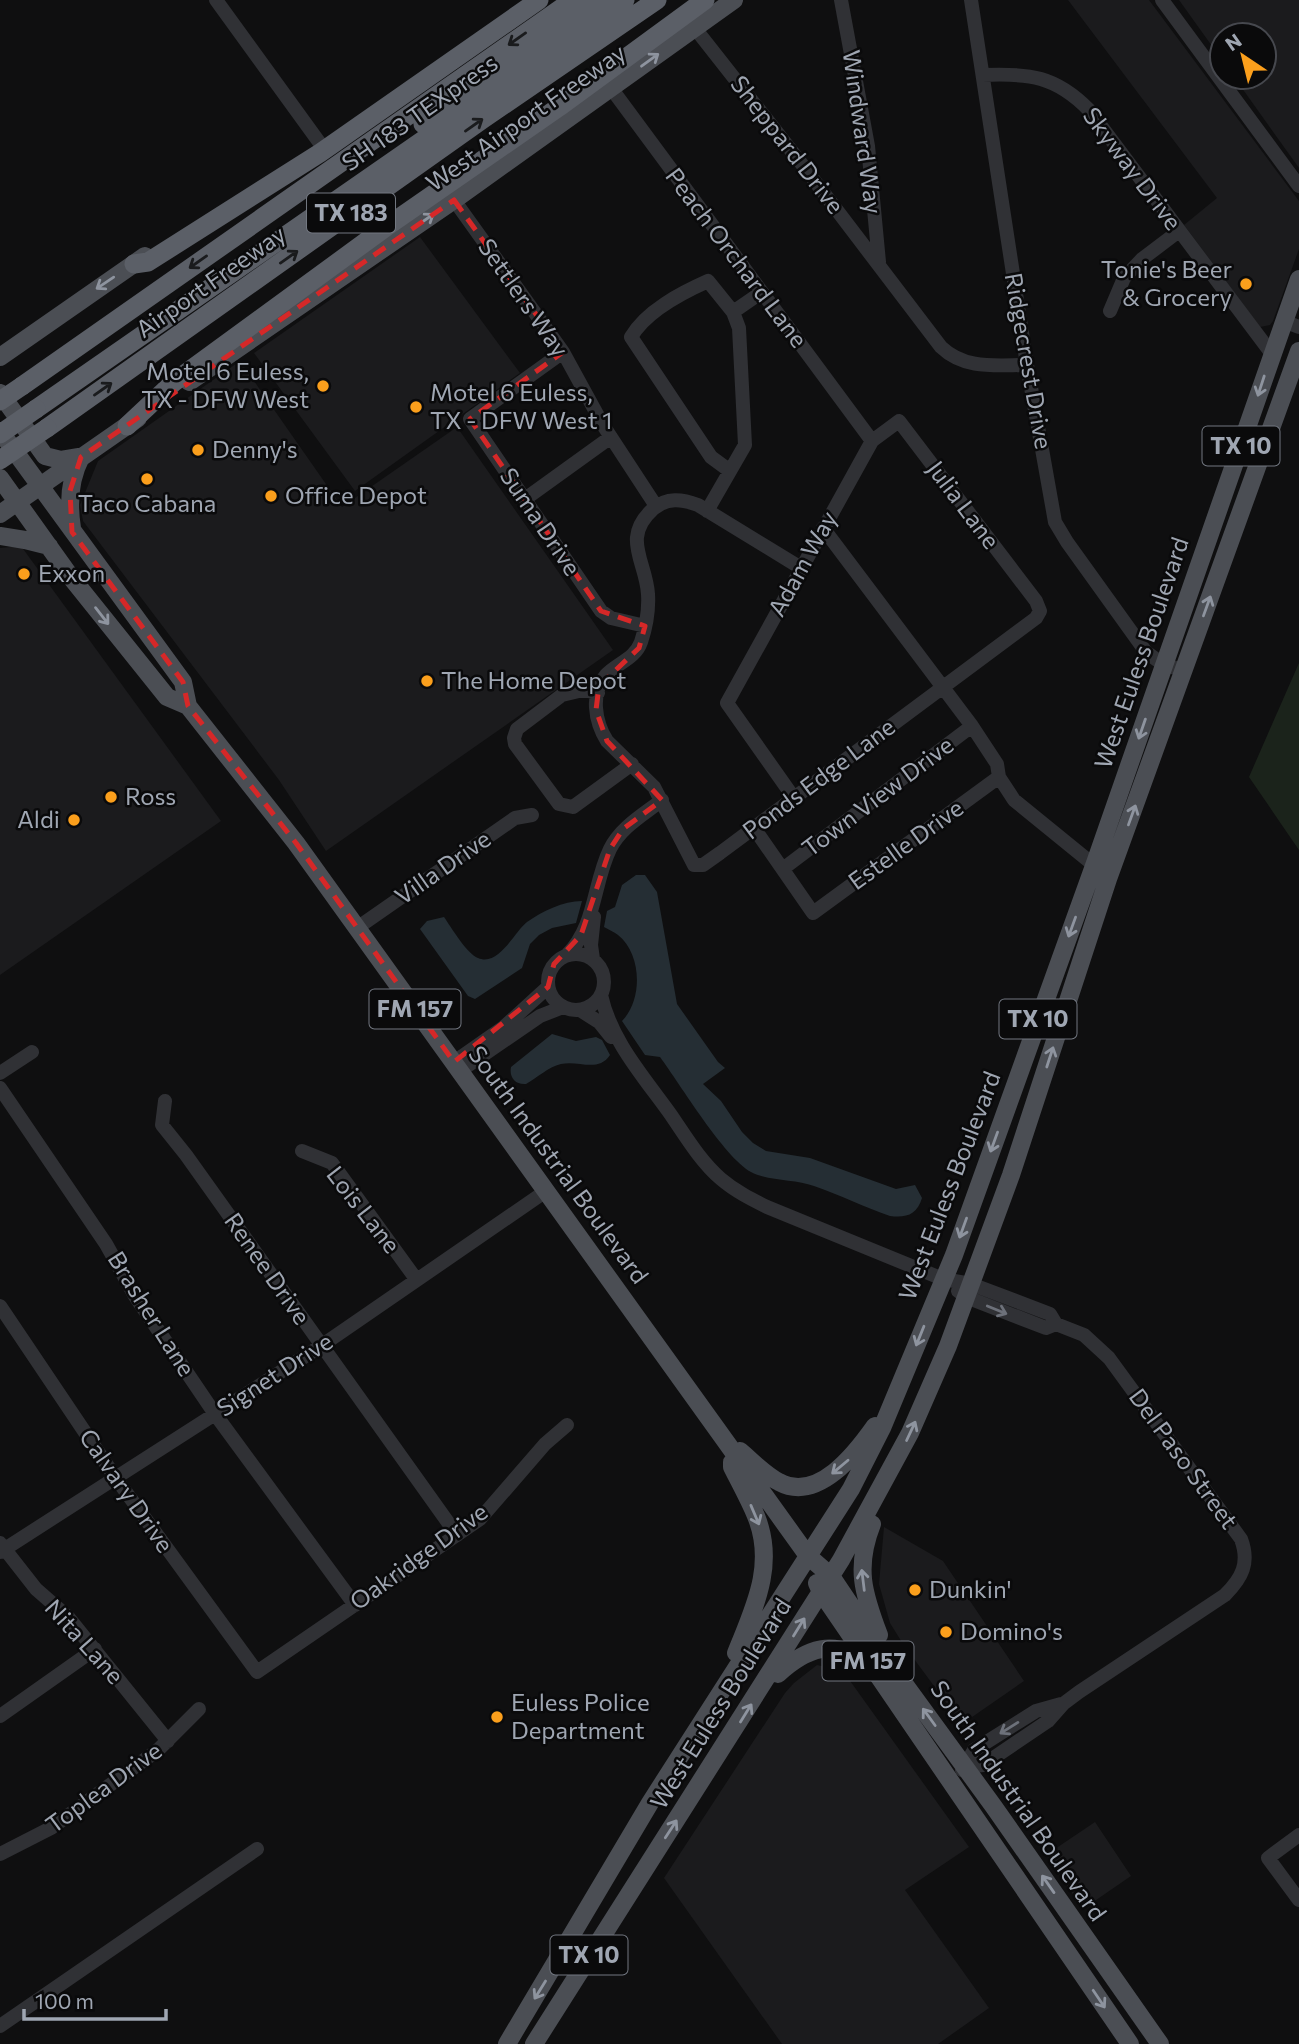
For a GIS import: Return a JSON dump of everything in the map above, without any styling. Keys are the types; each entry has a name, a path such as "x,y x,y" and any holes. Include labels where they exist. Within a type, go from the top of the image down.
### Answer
{"highway":[{"path":"134,264 148,262 290,174 540,0"},
{"name":"Airport Freeway","path":"0,401 30,398 573,0"},
{"name":"SH 183 TEXpress","path":"1,431 30,398 599,0"},
{"name":"SH 183 TEXpress","path":"30,398 625,0"},
{"name":"Airport Freeway","path":"0,460 472,126 657,0"},
{"path":"127,426 174,382 705,0"}],"main road":[{"path":"0,370 3,350 318,142 525,0"},
{"name":"West Airport Freeway","path":"0,514 454,200 734,0"},
{"name":"West Euless Boulevard","path":"507,2044 668,1774 851,1489 882,1428 958,1244 1095,863 1272,354 1291,324 1299,279"},
{"name":"West Euless Boulevard","path":"534,2044 831,1576 894,1465 948,1346 1011,1175 1108,879 1299,351"},
{"path":"0,393 46,456 61,460 81,457"},
{"name":"South Industrial Boulevard","path":"1,431 183,682 188,706 296,844 808,1556 831,1576 950,1781 1130,2044"},
{"path":"72,532 70,491 74,471 81,457"},
{"name":"South Industrial Boulevard","path":"0,478 70,576 167,697 188,706"},
{"path":"0,536 49,546"},
{"path":"720,1436 780,1483 802,1486 819,1482 848,1460 896,1394"},
{"path":"722,1688 762,1587 765,1570 761,1531 757,1517 732,1467 732,1452"},
{"path":"888,1675 862,1584 861,1556 894,1465"},
{"name":"South Industrial Boulevard","path":"808,1556 821,1592 965,1767 1160,2044"},
{"path":"766,1682 807,1652 837,1648 857,1656 888,1675"},
{"path":"668,1774 696,1791"},
{"path":"600,1889 598,1913 609,1923"},
{"path":"1068,1953 1087,1940"}],"street":[{"path":"216,0 318,142"},
{"name":"Windward Way","path":"841,0 868,146 879,264"},
{"name":"Ridgecrest Drive","path":"971,0 1027,365 1055,523 1146,652 1164,665 1184,670"},
{"path":"1162,0 1299,186"},
{"name":"Sheppard Drive","path":"694,27 879,264 921,323 950,356 982,365 1027,365"},
{"name":"Skyway Drive","path":"983,75 1026,75 1047,80 1069,91 1090,110 1272,354"},
{"name":"Peach Orchard Lane","path":"611,88 872,441"},
{"name":"Settlers Way","path":"454,200 563,352 611,438 656,506"},
{"path":"1110,311 1124,278 1142,259 1179,231"},
{"path":"707,511 745,445 739,328 733,312 708,281 686,291 638,325 631,337 711,457 730,471"},
{"path":"733,312 762,292"},
{"name":"Suma Drive","path":"563,352 470,419 601,611 611,618 645,626"},
{"name":"Julia Lane","path":"872,441 899,421 1036,601 1040,611 1036,618"},
{"path":"525,499 611,438"},
{"name":"Adam Way","path":"794,798 727,704 872,441"},
{"path":"567,955 581,936 595,902 610,849 623,829 662,800 649,780 607,741 601,731 596,710 598,692 607,674 639,648 645,626 648,593 636,534 640,522 656,506 672,500 685,500 801,568"},
{"path":"822,528 972,726 997,764 999,777 1007,791 1024,809 1095,863 1108,879"},
{"name":"Ponds Edge Lane","path":"662,800 694,865 703,865 1036,618"},
{"path":"598,692 583,690 562,695 517,729 515,744 559,804 565,807 573,807 632,764"},
{"name":"Town View Drive","path":"784,868 972,726"},
{"name":"Estelle Drive","path":"784,868 814,913 999,777"},
{"name":"Villa Drive","path":"357,928 515,818 532,815"},
{"path":"754,828 784,868"},
{"path":"593,959 591,945 595,902"},
{"path":"563,1007 551,995 548,987 550,971 559,959 567,955 584,955 593,959 604,979 601,995 596,1002 580,1010"},
{"path":"457,1067 548,987"},
{"path":"601,995 622,1048"},
{"path":"457,1067 540,1016 563,1007 580,1010 599,1022 622,1048"},
{"name":"Del Paso Street","path":"622,1048 706,1164 721,1180 743,1195 943,1279 1046,1328 1056,1324 1084,1335 1109,1358 1241,1539 1246,1558 1244,1570 1237,1583 1225,1595 1063,1704 1036,1711 974,1750 965,1767 950,1781"},
{"path":"0,1073 32,1052"},
{"name":"Brasher Lane","path":"0,1088 106,1244 135,1296 215,1413 355,1605"},
{"name":"Renee Drive","path":"164,1101 162,1125 457,1535"},
{"name":"Lois Lane","path":"302,1151 332,1163 416,1279"},
{"name":"Signet Drive","path":"2,1548 321,1346 546,1191"},
{"name":"Calvary Drive","path":"0,1306 115,1477 257,1672"},
{"name":"Oakridge Drive","path":"257,1672 480,1519 545,1444 566,1424"},
{"name":"Nita Lane","path":"2,1548 36,1589 68,1617 168,1741"},
{"path":"0,1716 95,1649"},
{"name":"Toplea Drive","path":"0,1854 51,1828 168,1741 199,1709"},
{"path":"1299,1835 1268,1858 1299,1900"},
{"path":"0,2026 257,1849"}],"highlighted area":[{"path":"454,200 563,352 470,419 601,611 645,626 639,648 599,686 596,710 607,741 662,800 623,829 610,849 581,935 554,964 548,987 454,1062 296,843 188,706 183,682 72,532 70,491 81,457"}],"shaded area":[{"path":"1068,0 1149,0 1208,79 1208,91 1217,91 1299,201 1299,249 1270,325 1260,327 1184,225 1217,198"},
{"path":"1179,0 1299,0 1299,168 1244,91 1278,91 1278,21 1208,21 1208,40"},
{"path":"420,237 520,373 355,491 254,353"},
{"path":"240,361 342,507 457,427 613,650 326,851 279,780 83,521 80,505 98,461"},
{"path":"21,546 221,821 0,975 0,548"},
{"path":"1299,663 1299,850 1249,777"},
{"path":"636,875 645,875 657,892 677,1004 725,1068 703,1084 721,1101 742,1132 766,1151 810,1158 896,1189 915,1185 922,1198 914,1212 906,1216 890,1216 814,1186 751,1172 728,1152 660,1057 645,1055 622,1021 634,1001 636,990 637,977 632,954 618,935 604,927 607,911 615,907 622,885"},
{"path":"582,901 576,923 552,928 539,935 530,944 522,968 475,999 468,996 420,929 427,921 444,917 474,956 493,958 533,918 560,905"},
{"path":"552,1034 576,1041 596,1037 602,1040 610,1055 594,1065 556,1065 526,1084 516,1082 511,1074 511,1067"},
{"path":"884,1527 943,1561 1024,1681 962,1724 890,1623 879,1584"},
{"path":"817,1665 843,1671 969,1847 905,1890 989,2008 938,2044 782,2044 664,1878 785,1693"},
{"path":"1095,1822 1131,1876 1083,1909 1046,1855"}],"place":[{"name":"Tonie's Beer & Grocery","path":"1246,284"},
{"name":"Motel 6 Euless, TX - DFW West","path":"323,386"},
{"name":"Motel 6 Euless, TX - DFW West 1","path":"416,407"},
{"name":"Denny's","path":"198,450"},
{"name":"Taco Cabana","path":"147,479"},
{"name":"Office Depot","path":"271,496"},
{"name":"Exxon","path":"24,574"},
{"name":"The Home Depot","path":"427,681"},
{"name":"Ross","path":"111,797"},
{"name":"Aldi","path":"74,820"},
{"name":"Dunkin'","path":"915,1590"},
{"name":"Domino's","path":"946,1632"},
{"name":"Euless Police Department","path":"497,1717"}]}
